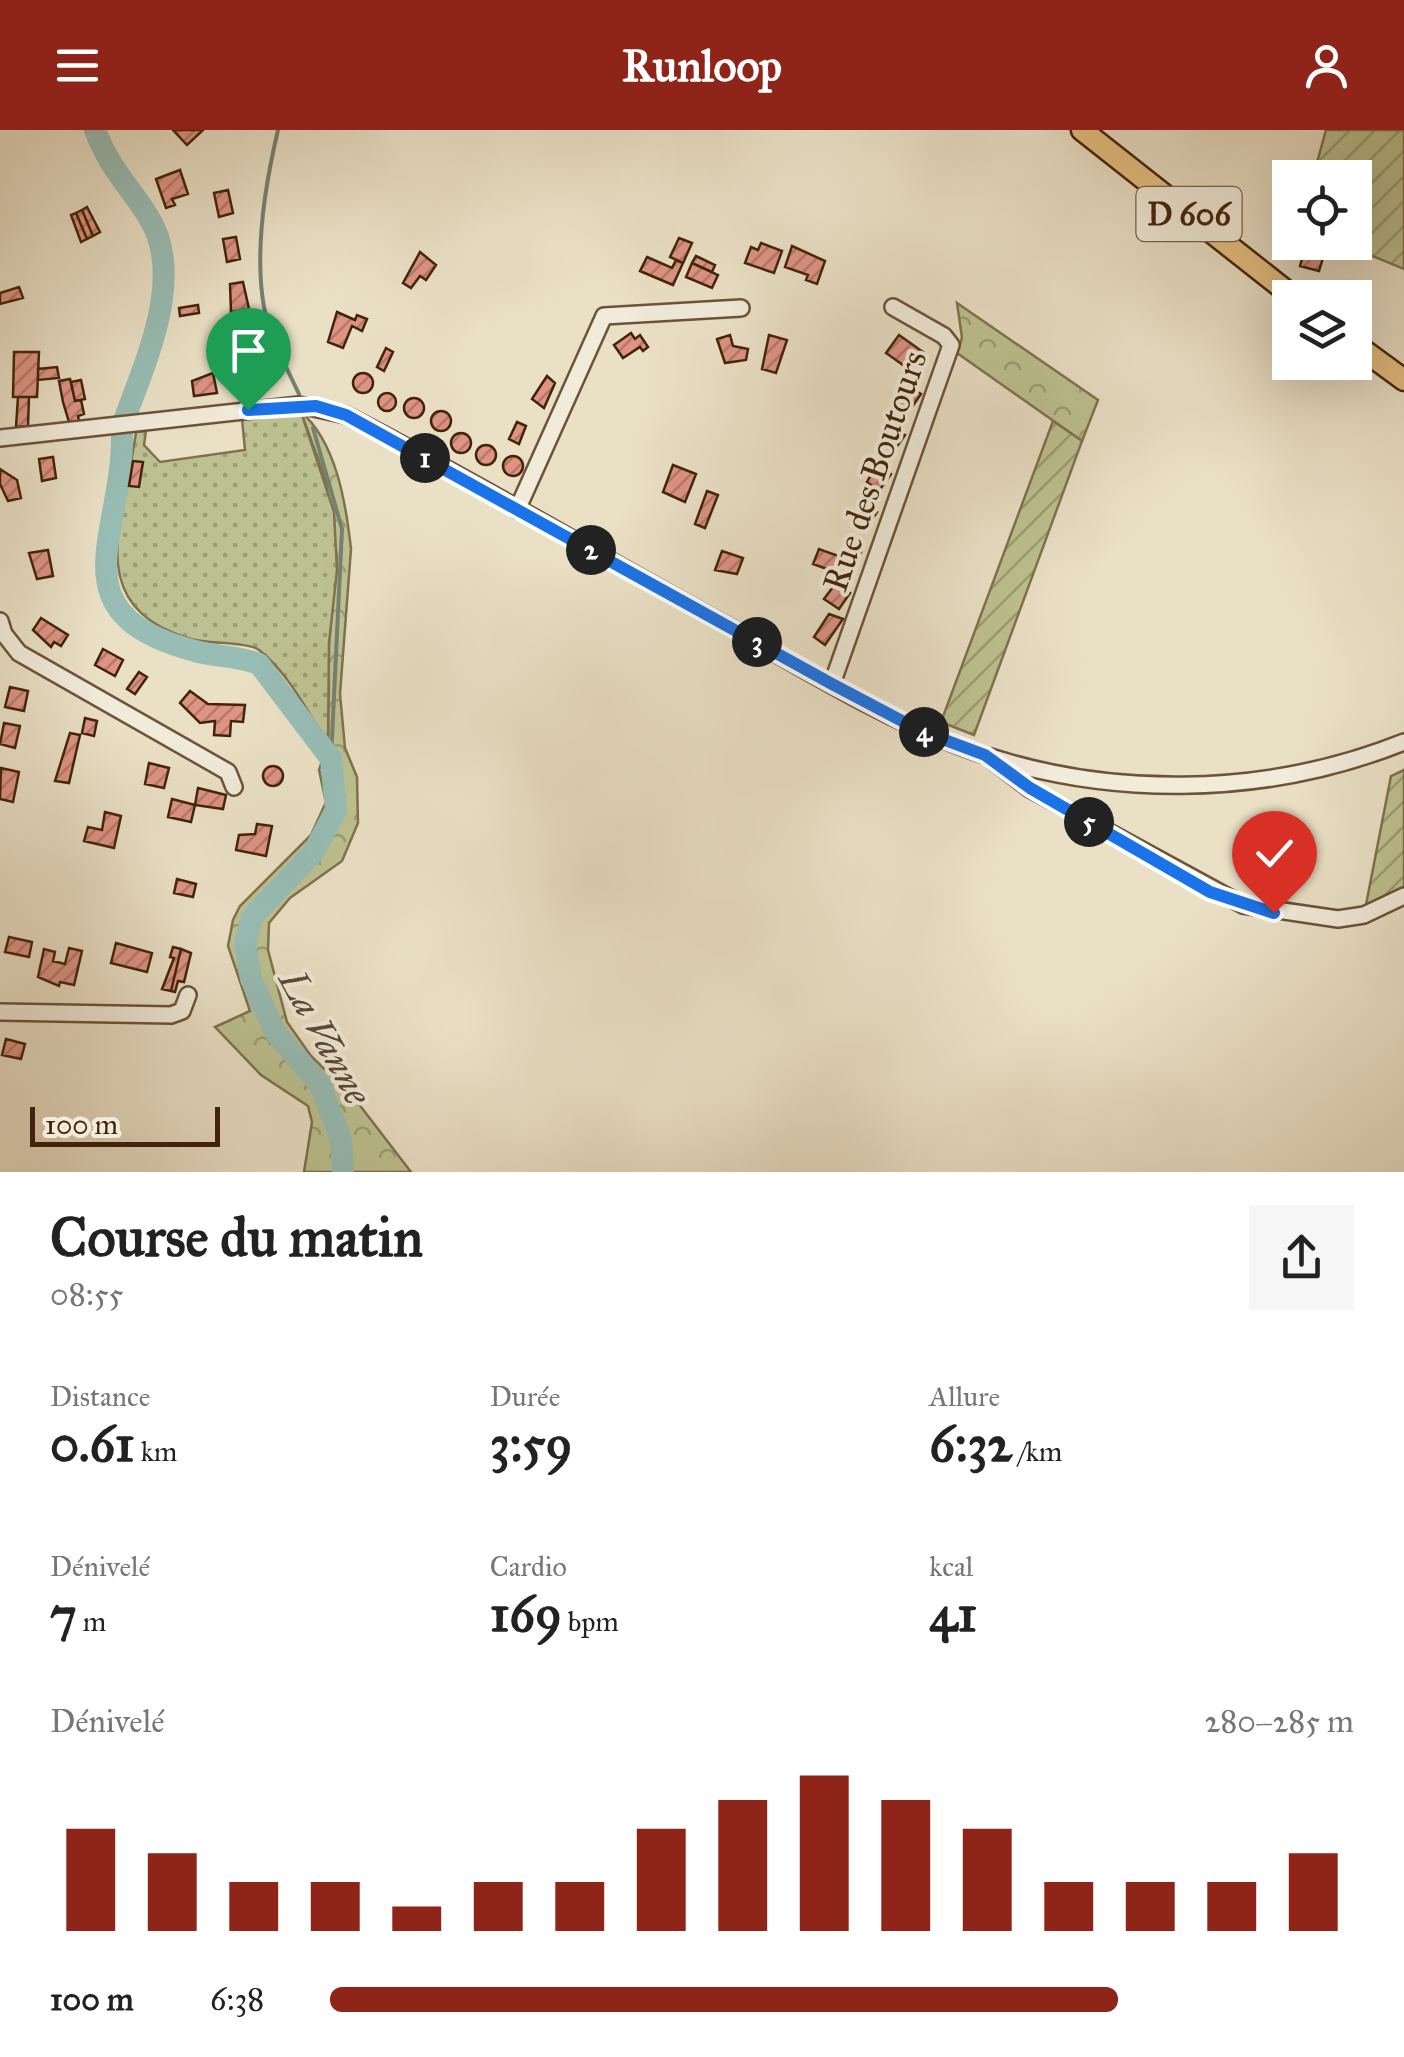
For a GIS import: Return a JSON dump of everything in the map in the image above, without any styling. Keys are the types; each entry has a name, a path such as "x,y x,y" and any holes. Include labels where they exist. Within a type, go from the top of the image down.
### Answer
{"main road":[{"name":"D 606","path":"1082,130 1273,280"},
{"path":"1372,356 1404,380"}],"street":[{"name":"Rue des Boutours","path":"832,684 951,346 944,336 893,307"},
{"path":"517,510 604,316 742,308"},
{"path":"0,438 316,406 385,434 921,731 981,754 1088,780 1166,786 1244,784 1364,758 1404,742"},
{"path":"1,632 36,664 228,772 234,787"},
{"path":"981,754 1030,788 1242,906 1338,919 1364,915 1404,896"},
{"path":"0,1012 171,1015 182,1012 188,994"}],"green space":[{"path":"1326,130 1404,130 1404,269 1372,256 1372,160 1318,160"},
{"path":"957,303 1098,400 1082,441 957,353 962,338"},
{"path":"301,412 331,456 349,531 340,694 345,748 357,777 358,823 342,861 290,898 269,923 268,950 287,1022 311,1056 355,1099 411,1172 304,1172 312,1122 308,1106 261,1075 215,1027 250,1011 228,946 233,920 240,906 311,835 326,802 319,770 328,743 329,643 337,558 326,481"},
{"path":"301,412 334,512 337,570 329,643 328,743 288,681 259,650 191,639 156,624 134,605 121,582 117,555 136,432 146,431 144,445 160,462 245,450 242,419"},
{"path":"1053,421 1082,441 974,735 941,722"},
{"path":"1404,770 1404,896 1364,915 1391,776"}],"building":[{"path":"173,130 203,130 187,145"},
{"path":"180,170 188,194 172,199 175,205 166,208 156,179"},
{"path":"228,190 233,213 219,217 214,193"},
{"path":"87,207 100,232 93,236 82,210"},
{"path":"82,210 93,236 87,239 76,213"},
{"path":"76,213 87,239 81,242 71,215"},
{"path":"236,237 240,259 227,262 223,239"},
{"path":"679,238 692,243 683,263 670,257"},
{"path":"761,243 782,251 774,273 745,263 751,247 758,250"},
{"path":"792,246 825,261 817,284 806,280 808,275 785,267"},
{"path":"420,252 436,265 426,280 420,276 411,288 403,283"},
{"path":"696,256 715,265 712,272 692,263"},
{"path":"647,257 672,268 676,260 683,263 673,285 640,271"},
{"path":"1302,260 1322,260 1319,271 1300,266"},
{"path":"692,263 718,275 712,288 686,277"},
{"path":"243,282 249,309 231,312 230,284"},
{"path":"19,287 23,298 0,304 0,293"},
{"path":"198,305 199,313 180,316 179,308"},
{"path":"337,312 355,320 357,315 367,319 362,331 352,326 343,348 328,342"},
{"path":"251,317 256,345 241,347 234,328 239,327 237,319"},
{"path":"631,333 635,339 640,335 648,347 643,351 640,347 623,358 614,345"},
{"path":"730,335 733,346 748,349 746,360 725,363 717,339"},
{"path":"769,335 787,340 776,373 762,369"},
{"path":"899,335 923,352 910,370 886,353"},
{"path":"386,348 393,352 384,371 377,367"},
{"path":"14,352 39,352 37,397 13,397"},
{"path":"259,362 260,368 269,367 273,383 254,386 246,364"},
{"path":"57,367 59,378 38,380 38,369"},
{"path":"213,373 217,393 194,396 192,381"},
{"path":"363,373 373,383 363,393 353,383"},
{"path":"547,376 555,383 544,408 532,399"},
{"path":"70,379 75,401 81,400 84,414 78,416 79,421 69,422 59,381"},
{"path":"81,380 85,399 75,401 71,382"},
{"path":"909,386 921,394 907,414 895,405"},
{"path":"387,393 394,395 394,409 387,411 380,409 378,402 380,395"},
{"path":"18,397 29,397 28,426 16,427"},
{"path":"410,398 418,398 424,408 418,418 410,418 404,412 404,404"},
{"path":"441,411 451,421 441,431 431,421"},
{"path":"517,422 526,426 519,444 509,439"},
{"path":"893,427 905,435 893,452 882,444"},
{"path":"461,433 471,443 461,453 451,443"},
{"path":"486,445 496,455 486,465 476,455"},
{"path":"513,456 523,466 513,476 503,466"},
{"path":"53,457 56,478 42,481 39,459"},
{"path":"133,461 143,462 139,487 129,486"},
{"path":"877,464 891,474 879,491 867,482"},
{"path":"673,465 696,474 685,502 663,492"},
{"path":"0,469 17,480 21,498 8,501 0,484"},
{"path":"707,491 718,495 705,528 695,524"},
{"path":"864,502 877,512 865,530 851,520"},
{"path":"850,544 861,552 851,567 843,561 835,572 813,564 819,549 841,557"},
{"path":"48,550 53,576 37,579 29,553"},
{"path":"722,551 743,558 737,574 715,570"},
{"path":"836,583 850,593 839,609 824,599"},
{"path":"829,614 843,619 825,645 814,637"},
{"path":"41,618 68,635 61,646 54,642 51,647 33,630"},
{"path":"103,649 123,660 115,676 95,665"},
{"path":"139,672 147,677 135,694 127,689"},
{"path":"10,687 28,691 24,711 5,707"},
{"path":"190,691 208,704 245,705 243,722 231,721 230,736 214,735 215,721 200,723 180,703"},
{"path":"85,718 97,721 94,736 82,733"},
{"path":"4,723 20,726 15,748 0,744"},
{"path":"70,733 80,735 69,783 55,781"},
{"path":"149,763 169,768 164,788 145,784"},
{"path":"273,766 283,776 273,786 263,776"},
{"path":"1,768 19,772 13,802 0,799"},
{"path":"198,788 226,795 223,809 195,805"},
{"path":"172,799 195,805 191,822 168,817"},
{"path":"105,812 121,816 114,848 84,841 88,827 102,830"},
{"path":"257,824 272,826 266,856 236,850 239,835 255,834"},
{"path":"177,879 196,884 193,897 174,893"},
{"path":"9,937 32,942 29,957 5,952"},
{"path":"116,943 152,953 147,972 111,963"},
{"path":"173,947 181,949 171,991 162,989 174,958 170,957"},
{"path":"69,948 82,951 74,985 60,982 59,986 38,977 44,949 55,952 53,961 65,964"},
{"path":"181,949 191,953 184,982 178,981 175,992 171,991"},
{"path":"6,1039 25,1044 21,1059 2,1055"}],"waterway":[{"name":"La Vanne","path":"95,130 113,166 148,216 159,239 163,264 159,317 125,418"},
{"path":"278,130 262,218 261,286 270,330 299,394"},
{"path":"313,428 342,529 331,759"},
{"name":"La Vanne","path":"122,436 120,473 108,539 106,568 111,594 126,617 154,636 199,652 259,664 331,759 336,810 313,853 252,917 245,944 251,979 275,1032 321,1086 341,1140 343,1172"}],"route":[{"path":"248,410 316,406 385,434 832,684 921,731 985,755 1030,788 1210,892 1242,906 1274,913"}]}
